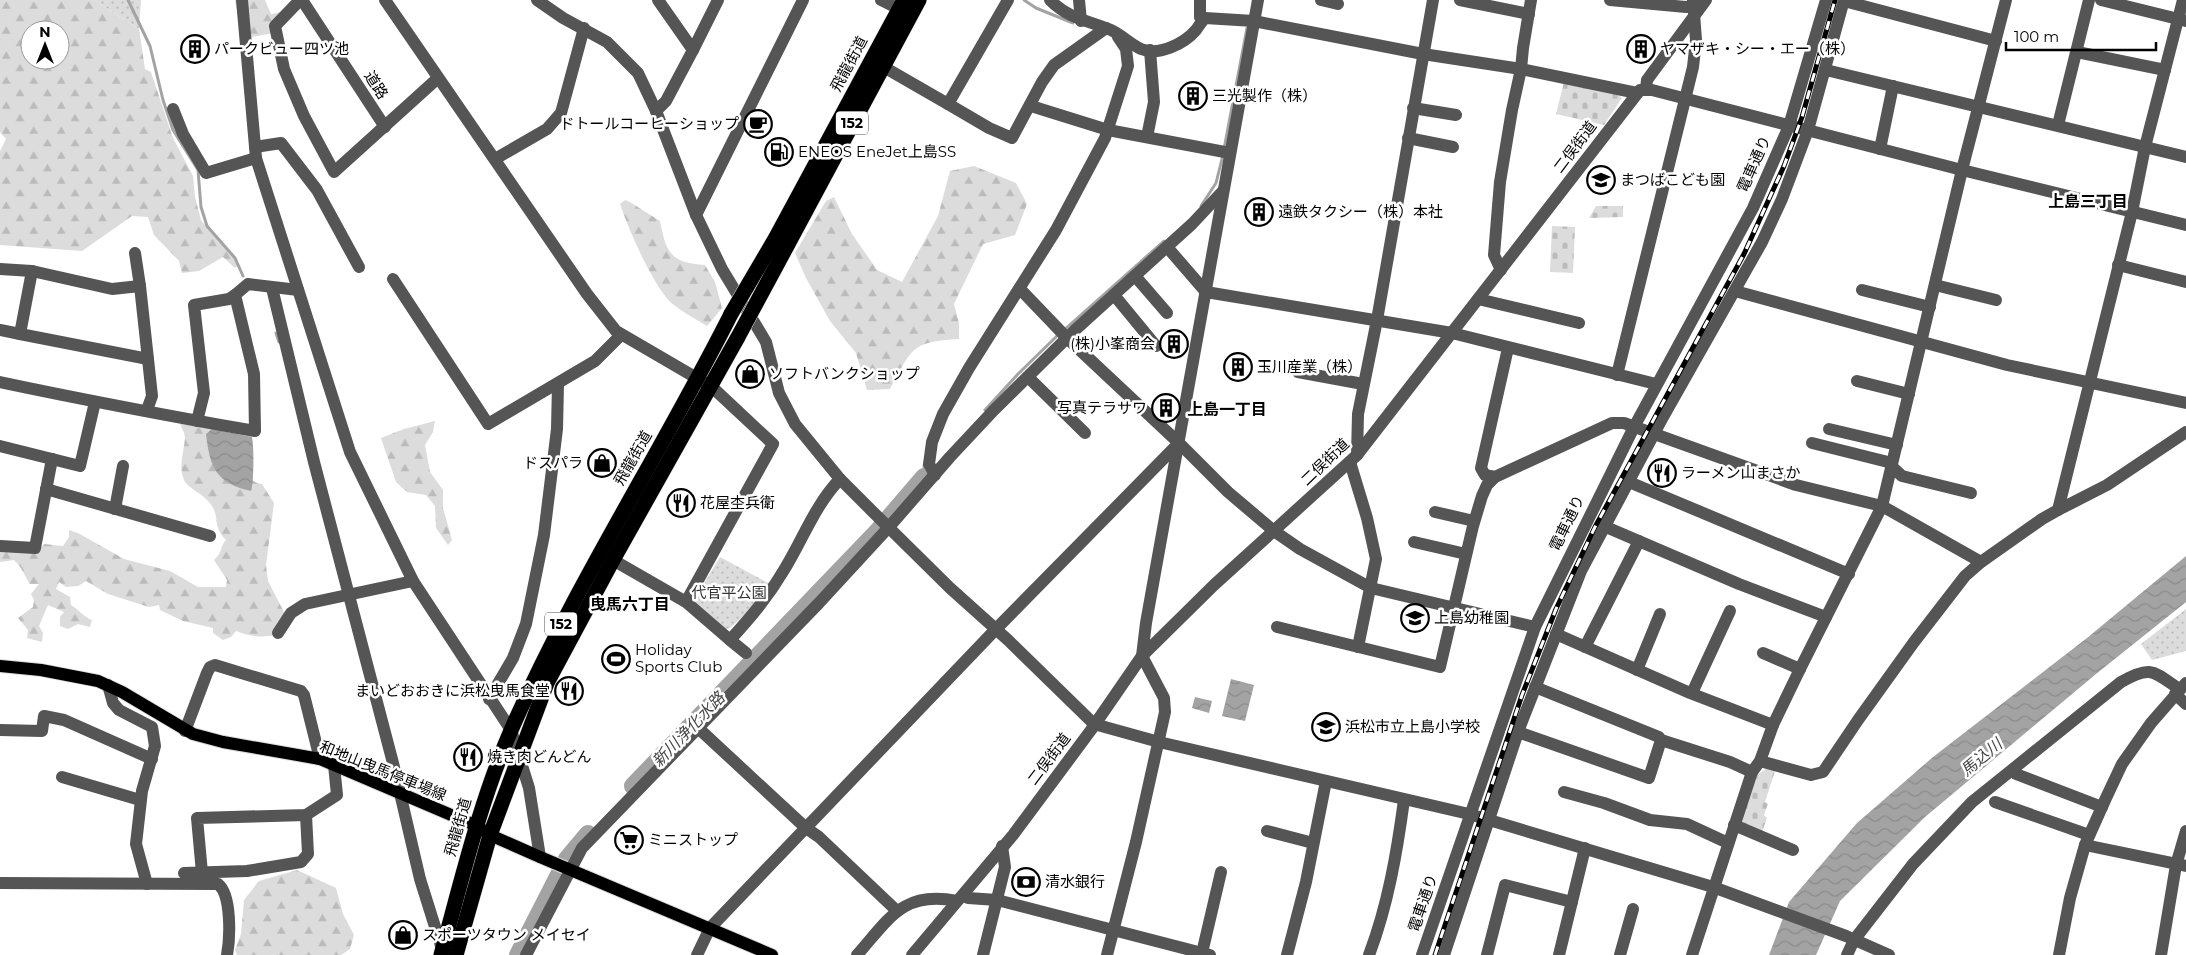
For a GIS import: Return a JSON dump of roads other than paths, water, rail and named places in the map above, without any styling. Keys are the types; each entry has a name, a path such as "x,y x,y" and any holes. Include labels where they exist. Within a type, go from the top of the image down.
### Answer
{"highway":[{"name":"飛龍街道","path":"446,953 486,795 511,730 566,613 698,379 731,314 781,243 919,0"},
{"name":"飛龍街道","path":"446,953 547,683 613,560 712,387 738,337 781,243 902,4"}],"main road":[{"name":"和地山曳馬停車場線","path":"0,666 90,678 108,685 186,731 222,742 320,759 477,826 490,835 540,857 772,955"}],"street":[{"path":"242,0 255,153 350,452 413,581 511,730 529,788 540,857"},
{"path":"301,0 275,26 284,69 304,116 334,172 384,127"},
{"name":"道路","path":"301,0 384,127 438,78"},
{"path":"385,0 587,294 616,332 712,387 773,444 686,602"},
{"path":"537,0 563,18 607,42 638,73 656,111 696,215 722,270 766,342 779,393 795,424 840,479 950,588 996,629 1094,724 1159,742 1469,814 1713,887 1850,938 1868,950 1890,955"},
{"path":"658,0 693,50"},
{"path":"656,111 666,101 718,0"},
{"path":"696,215 803,0"},
{"path":"881,0 902,4"},
{"path":"948,104 1008,0"},
{"path":"1050,0 1060,10 1081,21 1108,29 1141,49 1165,49 1179,44 1195,31 1202,21 1210,18 1250,21 1423,54 1521,69 1685,99 2186,225"},
{"path":"1079,0 1081,21"},
{"path":"1200,0 1200,17 1202,21"},
{"path":"1107,955 1165,712 1164,698 1142,656 1146,623 1206,292 1223,191 1226,152 1250,21 1258,0"},
{"path":"1321,0 1338,4"},
{"path":"1358,647 1376,559 1354,459 1358,414 1432,0"},
{"path":"1460,0 1529,14"},
{"path":"1501,270 1494,255 1495,228 1503,158 1521,69 1531,0"},
{"path":"1610,0 1686,7 1697,5 1695,57 1617,375"},
{"path":"1789,126 1826,0"},
{"path":"1692,955 1752,772 1760,761 1773,726 1800,669 1882,506 1962,170 2006,0"},
{"path":"2058,125 2089,0"},
{"path":"2102,0 2182,20"},
{"path":"2058,510 2132,212 2145,147 2165,70 2182,20 2183,0"},
{"path":"1444,955 1518,732 1581,572 1654,435 1762,242 1782,199 1808,130 1844,1 1996,41"},
{"name":"二俣街道","path":"912,955 1002,846 1094,724 1142,656 1214,585 1354,459 1641,91 1697,5"},
{"path":"495,159 547,129 562,112 584,28"},
{"path":"882,66 989,128 1012,138 1042,82 1054,65 1108,29"},
{"path":"932,470 932,442 943,414 969,368 1056,230 1108,130 1128,66 1126,48 1108,29"},
{"path":"1147,137 1154,102 1150,50"},
{"path":"2077,52 2165,70"},
{"path":"1826,70 2186,157"},
{"path":"1880,149 1893,86"},
{"path":"1030,106 1108,130 1226,152"},
{"path":"1413,108 1456,115"},
{"path":"173,109 183,134 206,173 281,142 317,190 358,267"},
{"name":"電車通り","path":"1422,955 1535,627 1656,384 1753,208 1789,126"},
{"path":"1408,138 1454,147"},
{"path":"526,955 566,867 582,848 819,603 885,523 932,470 950,457 1028,377 1064,334 1114,295 1203,214 1223,191"},
{"path":"1167,247 1206,292 1452,333 1656,384"},
{"path":"134,252 140,286 152,396 147,410"},
{"path":"2118,266 2186,282"},
{"path":"0,269 32,271 112,288 140,286"},
{"path":"20,334 32,271"},
{"path":"1135,276 1167,313"},
{"path":"393,279 488,424 595,361 621,335"},
{"path":"197,421 204,393 194,305 229,299 248,284 298,290"},
{"path":"1935,285 1996,300"},
{"path":"272,288 393,763 420,879 446,953"},
{"path":"1020,289 1064,334 1179,442 1228,492 1300,549 1370,588 1535,627"},
{"path":"1862,290 1930,307"},
{"path":"1735,291 2007,365 2088,384 2186,403"},
{"path":"0,382 95,402 255,431 254,374 235,295"},
{"path":"1114,295 1156,346"},
{"path":"1478,299 1580,323"},
{"path":"0,330 148,359"},
{"path":"1495,477 1485,474 1481,468 1508,348"},
{"path":"1298,372 1363,384"},
{"path":"1028,377 1085,433"},
{"path":"1857,381 1909,394"},
{"path":"489,699 513,658 526,624 544,535 556,429 558,384"},
{"path":"0,446 80,466 95,402"},
{"path":"1277,627 1440,667 1474,521 1484,490 1495,477 1612,423 1624,423 1796,485 1882,506 1981,562"},
{"path":"1829,429 1897,446"},
{"path":"1760,761 1811,775 1823,772 1931,618 1965,576 1981,562 2042,519 2107,485 2186,432"},
{"path":"697,955 710,928 996,629 1179,442"},
{"path":"1812,443 1892,465 1902,476 1971,493"},
{"path":"0,546 35,548 52,459"},
{"path":"115,509 123,466"},
{"path":"730,640 760,608 785,570 825,495 840,479"},
{"path":"1629,482 1849,574"},
{"path":"46,489 210,536"},
{"path":"1435,512 1474,521"},
{"path":"1606,527 1739,584 1826,617"},
{"path":"1586,647 1639,541"},
{"path":"1414,542 1466,554"},
{"path":"613,560 686,602 746,653"},
{"path":"278,634 292,613 314,600 350,596 413,581"},
{"path":"1692,694 1730,611"},
{"path":"1638,670 1660,614"},
{"path":"1556,634 1692,694 1773,726"},
{"path":"1763,653 1800,669"},
{"path":"186,731 210,667 215,666 300,691 304,695 320,759"},
{"path":"1847,955 1850,938 1913,864 1972,802 2121,682 2139,672 2149,671 2180,688 2186,704"},
{"path":"108,685 114,703 119,710 152,727 154,746 140,800 136,844 147,884"},
{"path":"1535,687 1658,737 1661,740 1730,762 1752,772"},
{"path":"2059,955 2070,898 2087,840 2122,764 2180,688"},
{"path":"0,730 42,731 44,716 64,720 152,759"},
{"path":"697,727 806,828 819,837 896,911"},
{"path":"1518,732 1649,778 1661,740"},
{"path":"202,873 197,818 306,815 337,795 334,765"},
{"path":"2016,774 2102,807"},
{"path":"62,778 140,800"},
{"path":"1287,955 1314,843 1326,781"},
{"path":"1564,792 1604,803 1650,820 1687,824 1728,843"},
{"path":"1369,955 1379,929 1389,888 1404,800"},
{"path":"1995,802 2087,840 2181,865"},
{"path":"184,874 247,871 301,862 308,854 306,815"},
{"path":"1734,825 1793,850"},
{"path":"1267,830 1314,843"},
{"path":"2161,955 2181,865 2186,831"},
{"path":"983,955 1005,866 1002,846"},
{"path":"1559,955 1585,848"},
{"path":"857,955 896,911 924,898 997,900 1206,954 1221,872"},
{"path":"0,882 220,886 228,914 229,941 227,955"},
{"path":"1486,955 1505,885 1572,902"},
{"path":"1620,955 1633,909"}],"water":[{"path":"212,429 252,437 253,480 251,491 230,484 217,472 210,456 206,434"},
{"name":"馬込川","path":"2186,556 2186,602 2096,674 1925,817 1840,901 1816,955 1769,955 1789,902 1857,823 1933,757 2087,638"},
{"path":"1231,679 1254,685 1245,721 1222,716"},
{"path":"1195,697 1212,701 1209,713 1192,708"}],"waterway":[{"path":"128,0 150,46 163,100 173,130 198,170 201,207 207,226 235,258 243,276"},
{"path":"1024,0 1036,8 1073,23"},
{"path":"1224,149 1247,28"},
{"path":"1201,206 1216,183 1223,155"},
{"path":"1064,330 1164,241"},
{"path":"276,333 279,342"},
{"path":"985,410 1059,334"},
{"path":"924,465 924,477"},
{"name":"新川浄化水路","path":"633,786 877,532 924,477"},
{"name":"新川浄化水路","path":"518,955 567,859 588,834"},
{"path":"429,929 432,938"}],"railway":[{"path":"1435,955 1522,695 1556,609 1595,527 1744,254 1784,166 1802,117 1835,0"}],"place":[{"name":"パークビュー四ツ池","path":"195,49"},
{"name":"ヤマザキ・シー・エー（株）","path":"1641,49"},
{"name":"三光製作（株）","path":"1193,96"},
{"name":"ドトールコーヒーショップ","path":"758,124"},
{"name":"ENEOS EneJet上島SS","path":"779,152"},
{"name":"まつばこども園","path":"1601,180"},
{"name":"遠鉄タクシー（株）本社","path":"1259,212"},
{"name":"(株)小峯商会","path":"1174,344"},
{"name":"玉川産業（株）","path":"1238,367"},
{"name":"ソフトバンクショップ","path":"750,374"},
{"name":"写真テラサワ","path":"1166,408"},
{"name":"ドスパラ","path":"602,463"},
{"name":"ラーメン山まさか","path":"1662,473"},
{"name":"花屋杢兵衛","path":"681,503"},
{"name":"上島幼稚園","path":"1415,618"},
{"name":"Holiday Sports Club","path":"616,659"},
{"name":"まいどおおきに浜松曳馬食堂","path":"569,691"},
{"name":"浜松市立上島小学校","path":"1326,727"},
{"name":"焼き肉どんどん","path":"468,757"},
{"name":"ミニストップ","path":"629,840"},
{"name":"清水銀行","path":"1026,882"},
{"name":"スポーツタウン メイセイ","path":"403,935"}],"district":[{"name":"上島三丁目","path":"2088,201"},
{"name":"上島一丁目","path":"1227,409"},
{"name":"曳馬六丁目","path":"630,604"}],"park label":[{"name":"代官平公園","path":"729,593"}]}
